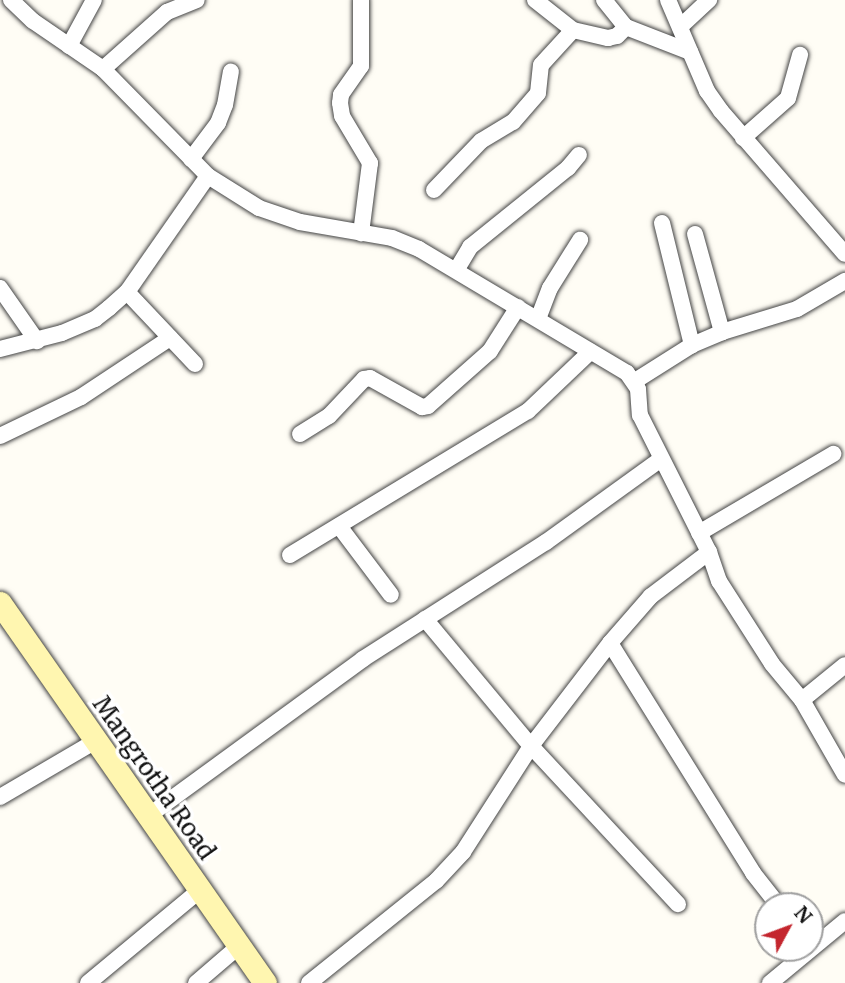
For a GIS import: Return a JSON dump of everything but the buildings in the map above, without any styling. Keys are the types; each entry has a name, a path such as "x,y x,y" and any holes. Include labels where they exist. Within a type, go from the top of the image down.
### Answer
{"main road":[{"name":"Mangrotha Road","path":"0,603 265,983"}],"street":[{"path":"12,0 33,21 103,69 208,176 259,208 300,222 401,242 457,269 635,381 640,415 709,552 719,581 772,664 802,700 845,775"},
{"path":"69,46 94,0"},
{"path":"103,69 167,12 197,0"},
{"path":"361,0 361,65 341,95 340,103 342,116 370,163 361,233"},
{"path":"535,0 573,30 608,38 617,36 626,27"},
{"path":"604,0 626,27 690,52"},
{"path":"668,0 707,91 743,138 845,254"},
{"path":"680,27 709,0"},
{"path":"434,190 481,141 513,122 538,93 541,65 573,30"},
{"path":"743,138 788,98 800,55"},
{"path":"191,159 218,123 225,105 231,72"},
{"path":"457,269 470,247 568,169 579,155"},
{"path":"0,349 37,341 95,319 127,292 208,176"},
{"path":"662,223 692,345"},
{"path":"695,234 722,332"},
{"path":"538,319 550,288 580,240"},
{"path":"635,381 692,345 722,332 797,309 845,281"},
{"path":"0,289 37,341"},
{"path":"127,292 195,365"},
{"path":"300,434 329,416 364,379 370,378 422,407 428,405 489,351 518,307"},
{"path":"0,436 81,397 170,338"},
{"path":"290,555 528,411 590,352"},
{"path":"699,533 833,454"},
{"path":"148,816 363,659 546,542 661,459"},
{"path":"339,526 391,595"},
{"path":"309,983 436,881 463,852 531,746 610,643 651,596 709,552"},
{"path":"425,619 531,746 678,904"},
{"path":"610,643 753,873 768,892"},
{"path":"802,700 845,665"},
{"path":"0,797 96,741"},
{"path":"88,983 200,890"},
{"path":"824,936 845,921"},
{"path":"196,983 239,946"},
{"path":"770,983 793,962"}]}
